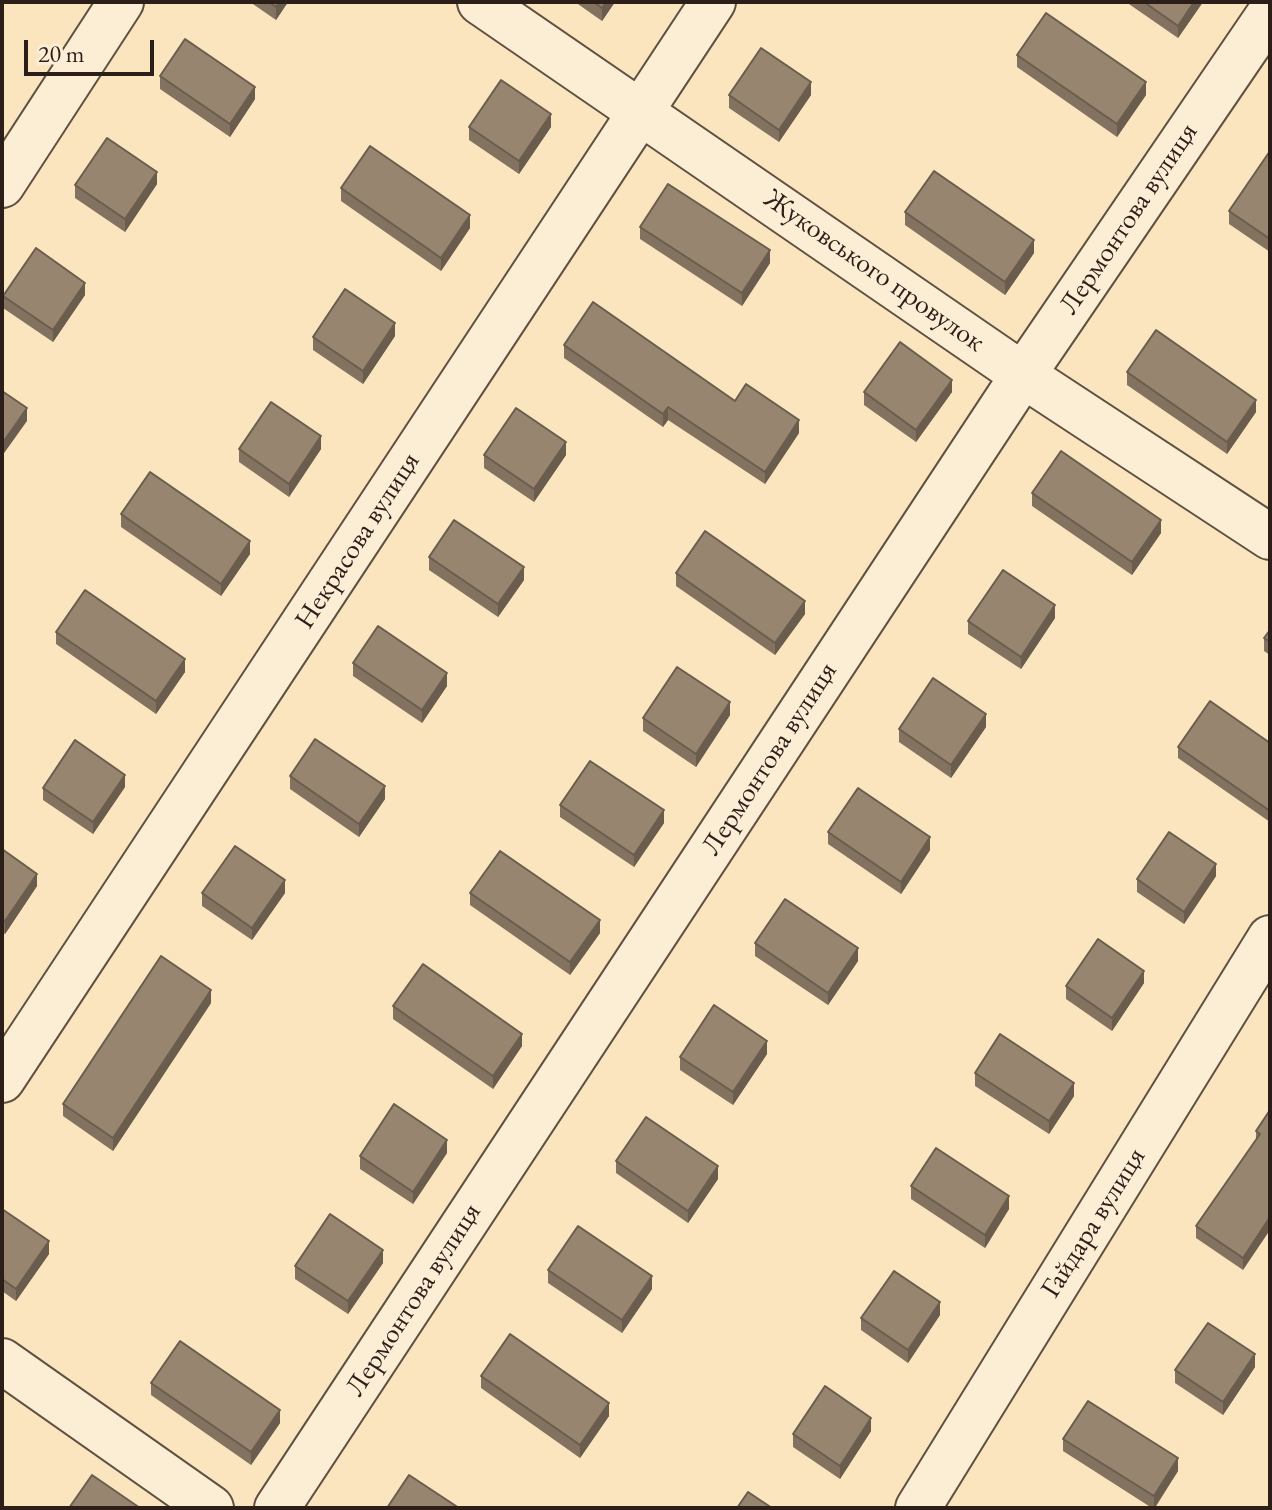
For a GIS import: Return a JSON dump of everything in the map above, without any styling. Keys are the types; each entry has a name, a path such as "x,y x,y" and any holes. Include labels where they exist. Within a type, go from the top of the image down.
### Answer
{"street":[{"path":"2,185 121,2"},
{"name":"Жуковського провулок","path":"480,2 1023,375 1270,537"},
{"name":"Некрасова вулиця","path":"2,1080 713,2"},
{"name":"Лермонтова вулиця","path":"277,1508 1023,375 1270,13"},
{"name":"Гайдара вулиця","path":"918,1508 1270,938"},
{"path":"2,1361 211,1508"}],"building":[{"path":"1144,2 1194,2 1178,26"},
{"path":"1046,13 1146,82 1117,124 1017,55"},
{"path":"185,39 255,87 230,124 160,76"},
{"path":"761,48 811,82 779,130 729,95"},
{"path":"501,80 551,114 519,161 469,127"},
{"path":"107,138 157,172 125,219 75,185"},
{"path":"370,146 470,215 441,258 341,188"},
{"path":"1270,151 1270,239 1229,211"},
{"path":"934,171 1034,240 1005,282 905,212"},
{"path":"668,184 770,250 742,293 640,227"},
{"path":"36,248 85,283 53,330 3,296"},
{"path":"345,289 395,323 363,371 313,337"},
{"path":"593,302 735,401 746,384 799,420 765,472 668,407 663,414 564,345"},
{"path":"1156,330 1256,400 1227,442 1127,372"},
{"path":"900,342 952,380 916,430 864,392"},
{"path":"2,391 27,408 2,444"},
{"path":"271,402 321,436 289,484 239,449"},
{"path":"516,408 566,442 534,489 484,455"},
{"path":"1061,451 1161,520 1132,562 1032,493"},
{"path":"150,472 250,541 221,584 121,514"},
{"path":"454,520 524,567 498,604 429,557"},
{"path":"705,531 805,601 775,643 676,573"},
{"path":"1003,570 1055,605 1021,657 968,621"},
{"path":"85,590 185,659 156,701 56,632"},
{"path":"378,626 447,673 422,710 353,663"},
{"path":"677,667 730,702 696,754 643,718"},
{"path":"933,678 986,714 951,765 899,729"},
{"path":"1210,701 1270,743 1270,811 1178,747"},
{"path":"315,739 385,786 359,824 290,776"},
{"path":"75,740 125,775 93,822 43,788"},
{"path":"590,761 664,810 634,855 560,805"},
{"path":"858,788 930,837 901,882 828,832"},
{"path":"1169,832 1216,864 1184,912 1137,879"},
{"path":"235,846 285,880 252,928 202,893"},
{"path":"2,849 37,874 5,921 2,919"},
{"path":"500,851 600,920 570,962 470,893"},
{"path":"785,899 858,948 828,993 755,943"},
{"path":"1098,939 1144,971 1112,1018 1066,986"},
{"path":"161,956 211,990 113,1138 63,1104"},
{"path":"423,964 522,1034 493,1076 393,1006"},
{"path":"714,1005 767,1041 733,1092 680,1057"},
{"path":"1000,1034 1074,1083 1049,1121 975,1073"},
{"path":"394,1104 447,1140 413,1192 360,1156"},
{"path":"1270,1110 1270,1217 1243,1258 1196,1226 1260,1134 1256,1131"},
{"path":"646,1117 718,1166 688,1211 616,1161"},
{"path":"936,1148 1009,1196 985,1235 911,1186"},
{"path":"2,1209 49,1241 16,1289 2,1279"},
{"path":"330,1214 383,1250 348,1301 295,1266"},
{"path":"578,1226 652,1276 622,1320 548,1270"},
{"path":"894,1271 940,1302 908,1350 861,1318"},
{"path":"1208,1323 1255,1354 1223,1402 1175,1370"},
{"path":"510,1334 609,1403 580,1445 481,1376"},
{"path":"180,1341 280,1410 251,1452 151,1383"},
{"path":"825,1386 871,1418 840,1466 793,1434"},
{"path":"1088,1401 1178,1458 1154,1496 1063,1439"},
{"path":"92,1475 140,1508 69,1508"},
{"path":"409,1475 459,1508 387,1508"},
{"path":"748,1492 772,1508 737,1508"}]}
